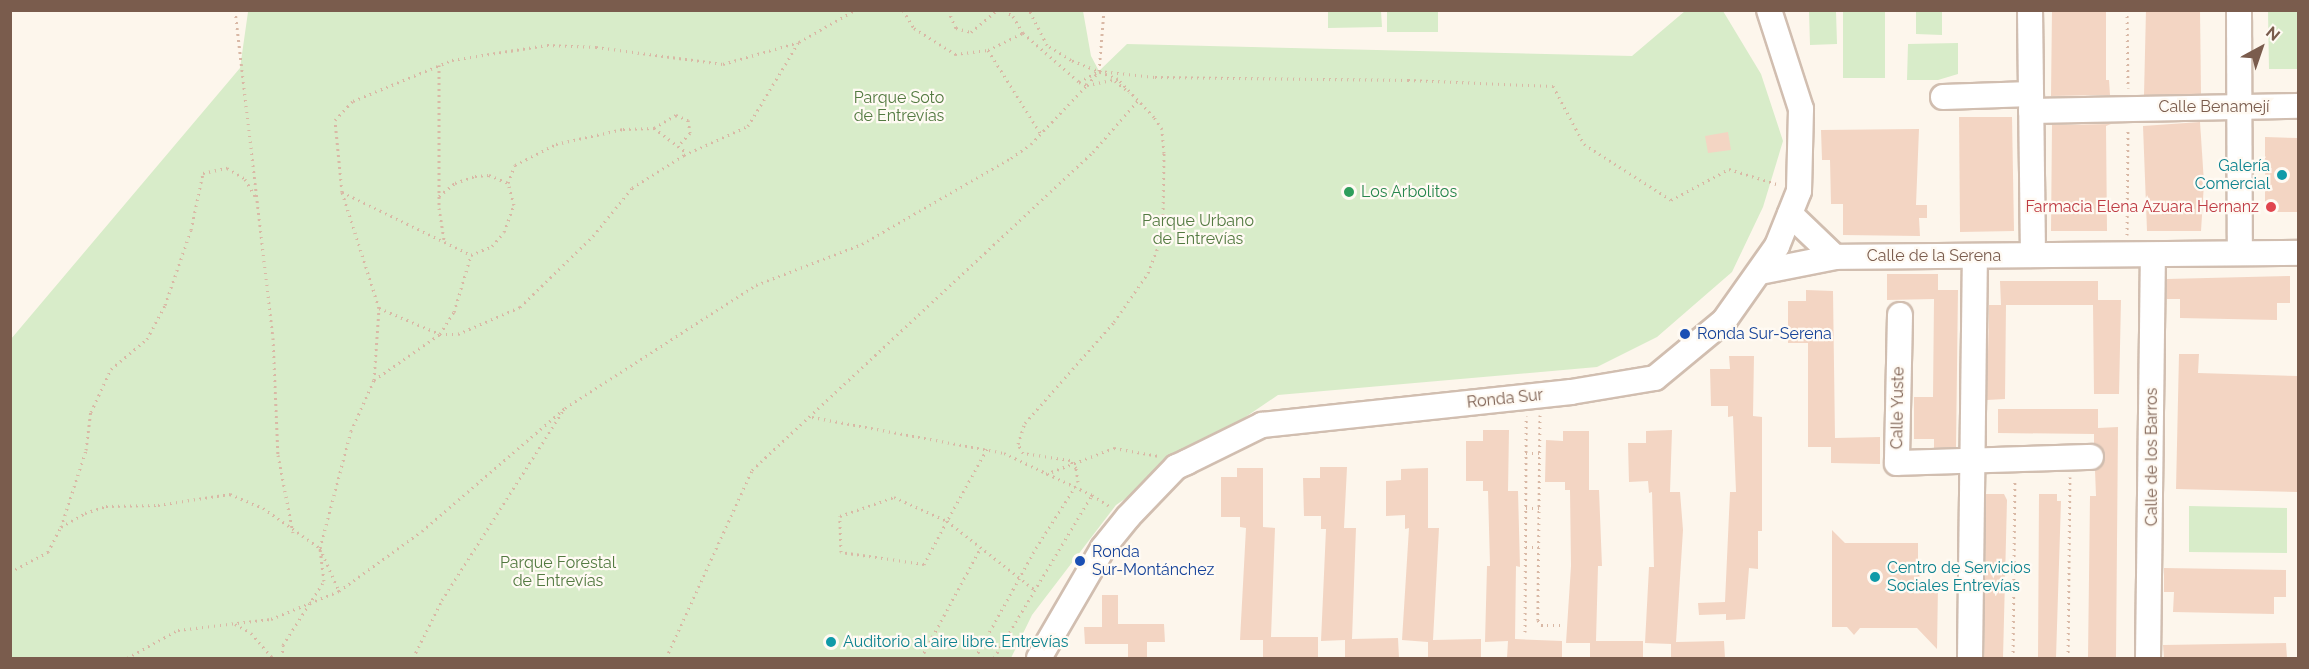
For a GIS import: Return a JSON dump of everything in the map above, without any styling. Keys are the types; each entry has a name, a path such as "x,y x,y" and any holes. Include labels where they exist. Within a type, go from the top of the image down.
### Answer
{"street":[{"name":"Ronda Sur","path":"1039,658 1090,568 1128,517 1176,467 1186,462 1262,425 1533,396 1655,378 1724,321 1777,246 1799,191 1801,109 1769,10"},
{"path":"2030,10 2033,255"},
{"path":"2239,10 2240,252"},
{"name":"Calle Benamejí","path":"1943,97 2128,108 2298,106"},
{"path":"1790,214 1835,257"},
{"name":"Calle de la Serena","path":"1760,272 1835,257 2298,253"},
{"name":"Calle de los Barros","path":"2148,658 2153,255"},
{"path":"1970,658 1975,256"},
{"name":"Calle Yuste","path":"1900,315 1897,463 1972,459"},
{"path":"1972,459 2081,457"}],"path":[{"path":"235,10 252,137 256,198 273,338 278,455 293,533"},
{"path":"282,658 283,645 304,608 324,581 320,548 351,431 374,380 379,308 342,192 335,120 353,101 439,66 547,45 596,47 723,64 799,42 855,10"},
{"path":"903,10 914,28 955,54 988,50 1023,33"},
{"path":"948,10 956,28 971,32 997,10"},
{"path":"1004,10 1020,25 1023,33 1079,82 1087,85 1116,80"},
{"path":"1029,10 1047,45 1116,80 1140,100 1162,129 1165,192 1159,245 1148,273 1114,322 1024,423 1018,444 1023,453 1033,458 1057,458 1073,464"},
{"path":"127,658 178,630 235,624 304,608 339,591 422,531 565,408 756,285 862,244 1011,158 1041,134 1099,71 1104,10"},
{"path":"2127,10 2127,255"},
{"path":"379,308 440,334 458,334 520,307 593,236 632,188 687,154 748,126 799,42"},
{"path":"988,50 1041,134"},
{"path":"439,66 439,196 444,242"},
{"path":"1079,82 1099,71 1155,77 1408,80 1553,86 1584,144 1671,200 1729,169 1799,191"},
{"path":"666,658 752,470 812,417 1093,152 1140,100"},
{"path":"342,192 471,255 492,246 504,232 514,205 508,183 515,165 556,144 623,129 654,128 676,115 688,120 690,133 678,146"},
{"path":"654,128 687,154"},
{"path":"10,572 48,552 61,527 86,450 91,412 111,369 147,339 165,305 191,230 202,173 228,168 245,179 256,198"},
{"path":"439,196 455,183 475,176 489,175 508,183"},
{"path":"374,380 440,334 454,312 471,255"},
{"path":"1525,632 1526,453 1533,396"},
{"path":"1533,396 1540,453 1538,620 1541,625 1564,625"},
{"path":"413,658 442,600 565,408"},
{"path":"812,417 1004,453 1074,489 1092,495 1128,517"},
{"path":"1046,474 1114,448 1186,462"},
{"path":"987,449 947,521 924,564 841,552 840,516 894,497 947,521 1035,590"},
{"path":"1526,453 1540,453"},
{"path":"2068,658 2081,457"},
{"path":"2013,658 2015,459"},
{"path":"975,658 1020,577 1078,482 1073,464"},
{"path":"61,527 106,506 158,505 230,494 263,508 293,533 320,548 339,591"},
{"path":"994,658 1092,495"},
{"path":"1526,508 1539,508"},
{"path":"921,658 981,547"},
{"path":"1526,547 1539,547"},
{"path":"235,624 251,633 273,658"}],"green space":[{"path":"1083,11 1091,56 1099,71 1127,44 1632,56 1685,11 1723,11 1761,74 1783,141 1763,207 1732,272 1657,337 1597,367 1278,395 1116,505 1032,615 1011,658 11,658 11,339 240,68 248,12"},
{"path":"1328,11 1381,11 1382,27 1328,28"},
{"path":"1387,11 1438,11 1438,32 1387,32"},
{"path":"1809,11 1836,11 1837,44 1810,45"},
{"path":"1843,11 1885,11 1885,78 1843,78"},
{"path":"1916,11 1942,11 1942,35 1916,34"},
{"path":"2268,11 2298,11 2298,69 2269,69"},
{"path":"1958,43 1958,74 1938,80 1907,80 1908,44"},
{"path":"2189,506 2287,508 2287,553 2189,552"}],"building":[{"path":"2052,10 2106,10 2106,80 2109,80 2110,95 2051,96"},
{"path":"2146,10 2200,10 2201,94 2144,95"},
{"path":"1959,117 2012,117 2014,231 1960,232"},
{"path":"2200,122 2204,183 2201,231 2147,231 2143,126"},
{"path":"2111,124 2106,126 2107,231 2051,231 2052,125"},
{"path":"1919,129 1916,205 1927,205 1927,218 1919,218 1920,236 1843,235 1843,204 1831,204 1830,160 1822,160 1821,130"},
{"path":"1728,132 1731,150 1708,153 1705,136"},
{"name":"Galería Comercial","path":"2265,137 2298,138 2298,212 2265,212"},
{"path":"1887,274 1938,274 1938,290 1958,290 1956,447 1934,448 1934,439 1914,439 1914,397 1933,397 1934,299 1887,300"},
{"path":"2290,276 2290,303 2277,303 2277,320 2180,318 2180,299 2167,299 2167,279"},
{"path":"2000,281 2098,281 2098,300 2121,300 2119,394 2094,394 2093,305 2006,305 2005,399 1987,400 1989,305 2001,305"},
{"path":"1806,290 1833,291 1835,438 1880,437 1880,464 1831,463 1831,447 1808,447 1808,343 1788,343 1788,301 1806,301"},
{"path":"2179,354 2199,354 2198,373 2298,376 2298,492 2176,489"},
{"path":"1729,356 1754,356 1753,416 1762,417 1762,531 1758,531 1758,569 1749,568 1745,619 1726,620 1726,614 1699,615 1698,603 1725,602 1730,492 1736,492 1733,416 1728,417 1728,406 1711,406 1710,369 1730,369"},
{"path":"1998,409 2098,409 2098,428 2118,427 2116,658 2088,658 2090,496 2096,496 2095,470 2104,463 2103,450 2094,444 2094,434 1998,433"},
{"path":"1483,430 1509,430 1508,491 1518,491 1520,567 1516,566 1515,639 1562,641 1562,658 1507,658 1508,641 1485,642 1487,566 1490,566 1488,491 1483,491 1483,481 1466,481 1466,441 1483,441"},
{"path":"1672,430 1670,492 1680,492 1683,530 1676,642 1724,641 1725,658 1671,658 1671,644 1645,643 1649,567 1654,567 1652,492 1649,493 1648,481 1629,482 1628,443 1646,443 1646,431"},
{"path":"1563,431 1589,431 1589,490 1599,490 1602,566 1598,566 1596,641 1643,641 1643,658 1590,658 1590,643 1566,643 1571,566 1570,490 1565,490 1565,482 1545,482 1546,440 1563,441"},
{"path":"1320,467 1347,467 1344,528 1356,528 1352,639 1398,638 1399,658 1345,658 1345,640 1321,641 1326,529 1321,529 1321,516 1304,516 1303,478 1320,478"},
{"path":"1237,468 1263,468 1263,527 1275,528 1271,637 1318,637 1318,658 1263,658 1263,640 1240,640 1246,528 1240,527 1240,517 1221,517 1221,477 1237,477"},
{"path":"1428,468 1428,528 1439,528 1433,640 1481,639 1481,658 1428,658 1428,642 1402,640 1409,528 1405,529 1405,515 1386,516 1386,481 1401,480 1401,469"},
{"path":"1986,494 2004,494 2007,500 2003,658 1984,658"},
{"path":"2039,494 2057,494 2057,501 2061,501 2056,658 2038,658"},
{"name":"Centro de Servicios Sociales Entrevías","path":"1832,530 1845,543 1918,543 1918,559 1922,563 1918,584 1938,585 1937,649 1917,628 1860,628 1854,635 1847,627 1832,627"},
{"path":"2164,568 2286,570 2286,597 2274,597 2274,614 2173,612 2174,592 2164,592"},
{"path":"1102,595 1118,595 1118,624 1164,624 1165,642 1147,642 1147,658 1128,658 1128,644 1085,644 1084,627 1102,627"},
{"path":"2286,643 2287,658 2164,658 2163,645"}],"place":[{"name":"Galería Comercial","path":"2282,175"},
{"name":"Los Arbolitos","path":"1349,192"},
{"name":"Farmacia Elena Azuara Hernanz","path":"2271,207"},
{"name":"Ronda Sur-Serena","path":"1685,334"},
{"name":"Ronda Sur-Montánchez","path":"1080,561"},
{"name":"Centro de Servicios Sociales Entrevías","path":"1875,577"},
{"name":"Auditorio al aire libre. Entrevías","path":"831,642"}],"park label":[{"name":"Parque Soto de Entrevías","path":"899,107"},
{"name":"Parque Urbano de Entrevías","path":"1198,230"},
{"name":"Parque Forestal de Entrevías","path":"558,572"}]}
